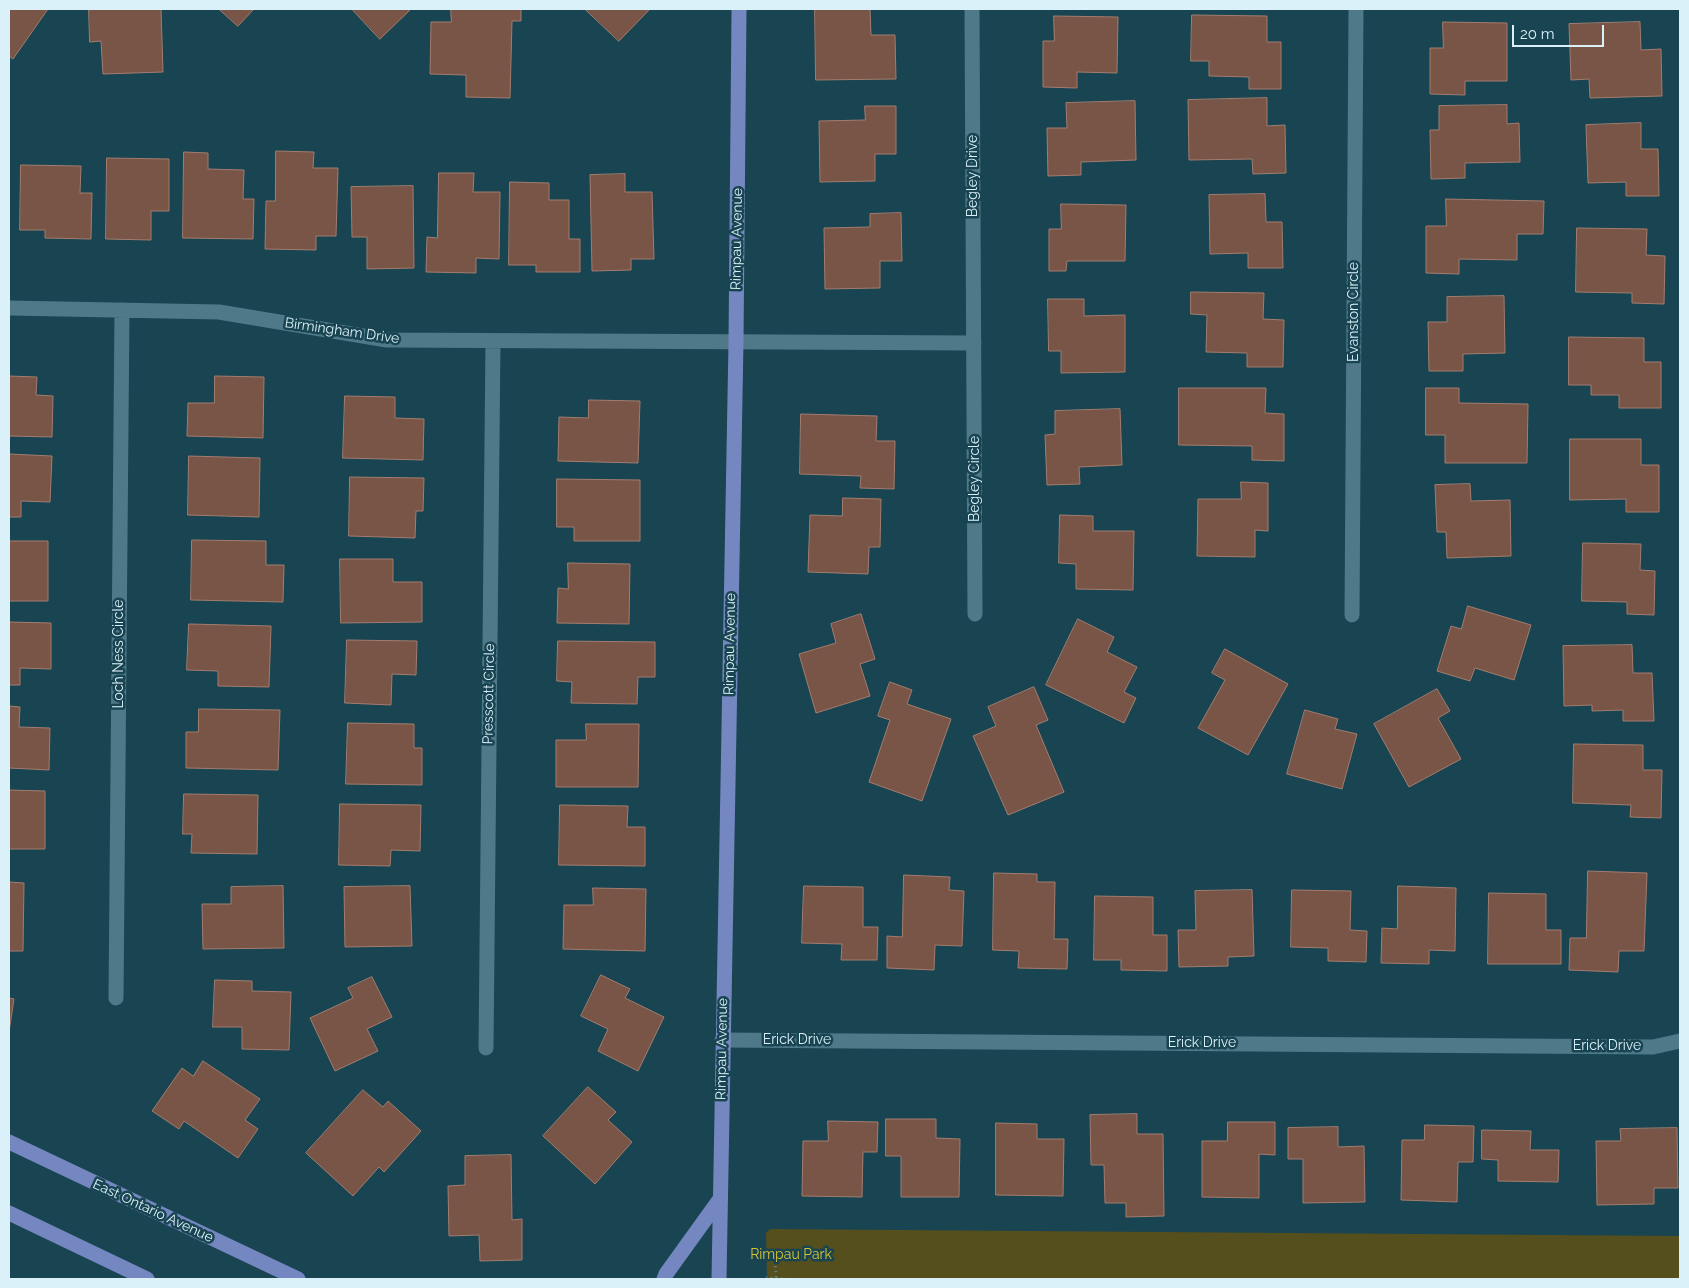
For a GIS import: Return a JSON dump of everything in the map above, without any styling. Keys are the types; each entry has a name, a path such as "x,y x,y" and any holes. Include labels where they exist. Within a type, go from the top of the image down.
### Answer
{"main road":[{"name":"Rimpau Avenue","path":"719,1279 736,342 739,9"},
{"name":"East Ontario Avenue","path":"9,1142 298,1279"},
{"path":"664,1279 720,1199"},
{"path":"9,1212 147,1279"}],"street":[{"name":"Begley Drive","path":"972,9 974,343"},
{"name":"Evanston Circle","path":"1352,615 1356,9"},
{"name":"Birmingham Drive","path":"9,308 219,312 386,340 974,343"},
{"name":"Loch Ness Circle","path":"116,998 122,310"},
{"name":"Presscott Circle","path":"486,1048 493,341"},
{"name":"Begley Circle","path":"974,343 975,614"},
{"name":"Erick Drive","path":"722,1040 1643,1047 1653,1047 1680,1041"}],"path":[{"path":"763,1253 775,1260 776,1278"},
{"path":"766,1278 788,1279"}],"green space":[{"name":"Rimpau Park","path":"770,1229 1680,1236 1680,1279 767,1279 766,1233"}],"building":[{"path":"9,9 48,9 13,59 9,56"},
{"path":"89,9 161,9 163,72 103,74 101,41 90,42"},
{"path":"219,9 254,9 238,26"},
{"path":"352,9 411,9 380,39"},
{"path":"451,9 521,9 521,21 512,21 510,98 466,97 466,75 430,74 431,22 451,22"},
{"path":"585,9 650,9 619,41"},
{"path":"815,9 870,9 871,35 895,35 896,79 816,80"},
{"path":"1192,15 1267,16 1267,42 1281,42 1281,89 1249,89 1249,77 1209,76 1209,61 1191,61"},
{"path":"1054,16 1118,17 1117,73 1077,72 1077,88 1043,87 1043,41 1054,41"},
{"path":"1443,22 1507,23 1507,81 1465,81 1465,95 1430,94 1430,48 1443,48"},
{"path":"1640,22 1641,50 1661,49 1662,96 1590,98 1589,79 1571,80 1569,24"},
{"path":"1267,98 1267,126 1285,125 1286,173 1253,174 1252,159 1189,160 1188,100"},
{"path":"1135,101 1136,160 1081,162 1081,175 1048,176 1047,128 1067,128 1066,103"},
{"path":"1507,105 1507,124 1519,123 1520,162 1465,163 1465,178 1431,179 1430,130 1439,130 1439,106"},
{"path":"865,106 896,106 896,154 875,154 875,181 820,182 819,121 865,120"},
{"path":"1641,123 1641,149 1658,149 1659,196 1626,196 1626,182 1588,183 1586,125"},
{"path":"276,151 314,152 313,168 338,168 336,236 316,236 316,250 265,249 266,201 275,201"},
{"path":"184,152 208,153 208,169 244,170 243,199 254,199 253,239 183,238"},
{"path":"107,158 169,159 169,211 151,211 151,240 106,239"},
{"path":"21,165 81,166 80,193 92,193 91,239 45,238 45,230 20,230"},
{"path":"439,173 474,173 473,192 500,192 499,259 476,258 476,273 426,272 427,237 437,238"},
{"path":"625,174 625,192 652,192 654,259 631,259 631,270 592,271 590,175"},
{"path":"510,182 549,183 549,200 569,200 569,239 580,239 580,272 536,272 536,265 509,265"},
{"path":"413,186 414,268 367,269 367,237 352,237 351,187"},
{"path":"1265,194 1266,222 1282,222 1283,268 1248,268 1248,253 1210,254 1209,195"},
{"path":"1446,199 1544,201 1543,234 1517,234 1517,260 1459,259 1459,274 1426,273 1426,226 1446,226"},
{"path":"1061,204 1126,205 1125,261 1067,261 1066,271 1049,271 1049,229 1061,229"},
{"path":"901,213 902,261 880,261 880,288 825,289 824,228 870,227 870,214"},
{"path":"1577,228 1647,229 1646,255 1665,256 1664,304 1632,303 1632,293 1576,292"},
{"path":"1191,292 1264,293 1263,319 1284,320 1283,367 1247,367 1247,353 1206,352 1207,315 1191,314"},
{"path":"1504,296 1505,353 1463,354 1463,371 1429,371 1428,322 1447,322 1447,297"},
{"path":"1048,299 1084,299 1084,316 1125,315 1125,372 1061,373 1061,351 1049,351"},
{"path":"1569,337 1644,338 1644,362 1661,362 1661,408 1619,408 1619,395 1591,395 1591,385 1569,385"},
{"path":"9,376 37,377 36,395 53,396 52,437 9,436"},
{"path":"215,376 264,377 263,438 187,436 188,403 214,403"},
{"path":"1179,388 1266,388 1265,413 1284,414 1284,461 1252,460 1252,446 1179,445"},
{"path":"1426,388 1459,388 1459,403 1528,404 1527,463 1445,463 1445,435 1426,435"},
{"path":"345,396 395,397 395,418 424,419 423,460 343,458"},
{"path":"589,400 640,401 638,463 558,461 559,417 588,418"},
{"path":"1120,409 1122,465 1079,467 1080,484 1047,485 1045,435 1055,434 1055,411"},
{"path":"801,414 877,416 876,441 895,441 894,489 860,488 861,476 800,474"},
{"path":"1570,439 1641,439 1641,465 1659,465 1659,512 1626,512 1626,499 1570,500"},
{"path":"9,454 52,456 50,502 21,501 21,517 9,517"},
{"path":"189,456 260,458 259,517 188,515"},
{"path":"350,477 424,478 423,511 416,511 415,538 349,536"},
{"path":"557,479 640,480 640,541 574,541 574,527 557,527"},
{"path":"1241,482 1268,483 1268,531 1255,530 1255,557 1197,556 1198,499 1241,499"},
{"path":"1470,484 1471,501 1510,500 1511,556 1447,558 1446,532 1437,532 1435,485"},
{"path":"843,498 881,499 880,547 869,547 868,574 808,572 810,515 842,516"},
{"path":"1060,515 1093,516 1093,531 1134,531 1133,590 1076,589 1076,564 1059,563"},
{"path":"192,540 266,541 266,565 284,565 283,602 191,600"},
{"path":"9,541 48,541 48,601 9,601"},
{"path":"1583,543 1641,544 1640,570 1655,571 1654,615 1627,614 1627,602 1582,601"},
{"path":"340,559 393,559 393,582 422,582 422,622 341,623"},
{"path":"568,563 630,564 629,624 557,623 558,588 568,589"},
{"path":"1468,606 1531,625 1514,680 1475,668 1470,681 1437,671 1451,626 1461,629"},
{"path":"861,614 875,659 860,664 870,696 816,713 799,654 836,643 831,624"},
{"path":"1078,619 1114,637 1107,652 1137,667 1124,692 1136,698 1124,723 1046,685"},
{"path":"9,622 51,623 51,669 20,668 20,685 9,685"},
{"path":"189,624 271,626 269,687 218,686 218,671 187,670"},
{"path":"347,640 417,641 416,675 392,674 391,705 345,703"},
{"path":"558,641 655,642 655,677 638,677 637,704 571,703 572,682 557,681"},
{"path":"1632,645 1633,673 1652,673 1654,721 1623,721 1623,710 1592,711 1592,705 1564,706 1563,646"},
{"path":"1225,649 1288,684 1248,755 1198,728 1225,680 1212,673"},
{"path":"890,682 912,690 907,704 951,719 922,801 869,782 890,720 878,716"},
{"path":"1034,687 1048,720 1036,725 1064,792 1008,815 973,736 996,726 988,707"},
{"path":"1437,689 1450,711 1438,718 1461,759 1409,787 1374,724"},
{"path":"9,706 20,707 19,727 50,728 49,770 9,768"},
{"path":"199,709 280,710 278,770 186,768 186,732 198,732"},
{"path":"1305,710 1338,719 1335,729 1357,734 1342,789 1287,774"},
{"path":"348,723 414,724 414,748 422,748 422,785 346,784"},
{"path":"586,724 639,724 638,787 556,787 556,740 586,740"},
{"path":"1574,744 1643,745 1643,770 1662,770 1661,818 1630,817 1631,805 1573,803"},
{"path":"9,790 45,791 45,849 9,849"},
{"path":"184,794 258,795 257,854 191,853 192,834 183,834"},
{"path":"340,804 421,805 420,851 391,850 390,866 339,865"},
{"path":"560,805 628,806 627,827 645,827 645,866 559,865"},
{"path":"1588,871 1647,873 1644,951 1619,951 1618,972 1569,970 1570,938 1586,938"},
{"path":"994,873 1037,874 1037,882 1055,882 1054,939 1068,939 1067,969 1018,968 1019,951 993,950"},
{"path":"904,875 950,877 949,890 964,891 962,946 935,945 934,970 887,968 887,936 902,937"},
{"path":"9,882 24,883 23,951 9,951"},
{"path":"283,886 284,948 203,949 202,904 231,904 231,887"},
{"path":"410,886 412,946 345,947 344,887"},
{"path":"804,886 863,887 863,927 878,927 877,960 841,960 842,944 802,943"},
{"path":"1398,886 1456,888 1455,951 1429,950 1429,964 1381,963 1382,928 1397,929"},
{"path":"593,888 646,889 645,951 563,949 564,905 593,905"},
{"path":"1252,890 1254,956 1228,957 1228,966 1179,967 1178,930 1196,930 1195,891"},
{"path":"1292,890 1351,891 1350,930 1367,931 1366,962 1328,961 1328,948 1291,947"},
{"path":"1489,893 1546,894 1546,930 1561,930 1561,964 1488,964"},
{"path":"1095,896 1153,897 1153,935 1167,935 1167,971 1121,970 1121,960 1094,960"},
{"path":"601,975 630,989 625,998 664,1017 638,1071 598,1051 608,1029 581,1016"},
{"path":"372,977 392,1017 367,1029 378,1051 335,1071 310,1018 353,998 348,988"},
{"path":"215,980 252,981 252,991 291,992 289,1050 242,1049 242,1027 213,1027"},
{"path":"9,998 14,999 9,1032"},
{"path":"203,1061 260,1099 245,1120 258,1129 238,1158 184,1121 179,1129 152,1111 182,1068 193,1076"},
{"path":"588,1087 616,1112 608,1120 632,1142 595,1184 543,1136"},
{"path":"363,1090 383,1107 388,1101 421,1131 384,1172 379,1167 353,1196 306,1153"},
{"path":"1137,1114 1137,1134 1163,1134 1164,1216 1126,1217 1126,1203 1105,1203 1104,1165 1091,1165 1090,1115"},
{"path":"886,1119 936,1119 936,1138 960,1139 959,1197 901,1197 901,1156 886,1156"},
{"path":"828,1121 878,1122 877,1152 863,1152 862,1197 802,1196 803,1141 828,1141"},
{"path":"1228,1122 1275,1122 1275,1155 1259,1154 1259,1198 1202,1197 1202,1141 1227,1141"},
{"path":"996,1123 1037,1124 1037,1139 1064,1139 1063,1196 996,1195"},
{"path":"1425,1125 1474,1126 1473,1162 1458,1162 1457,1202 1401,1200 1402,1140 1424,1140"},
{"path":"1338,1127 1338,1147 1364,1146 1365,1202 1303,1203 1303,1159 1288,1159 1288,1128"},
{"path":"1677,1128 1678,1188 1654,1188 1654,1204 1597,1205 1596,1141 1621,1141 1620,1129"},
{"path":"1482,1130 1531,1131 1530,1150 1559,1150 1558,1182 1498,1181 1498,1160 1482,1159"},
{"path":"511,1155 512,1220 522,1219 522,1260 480,1261 479,1235 449,1236 448,1186 465,1185 465,1156"}]}
